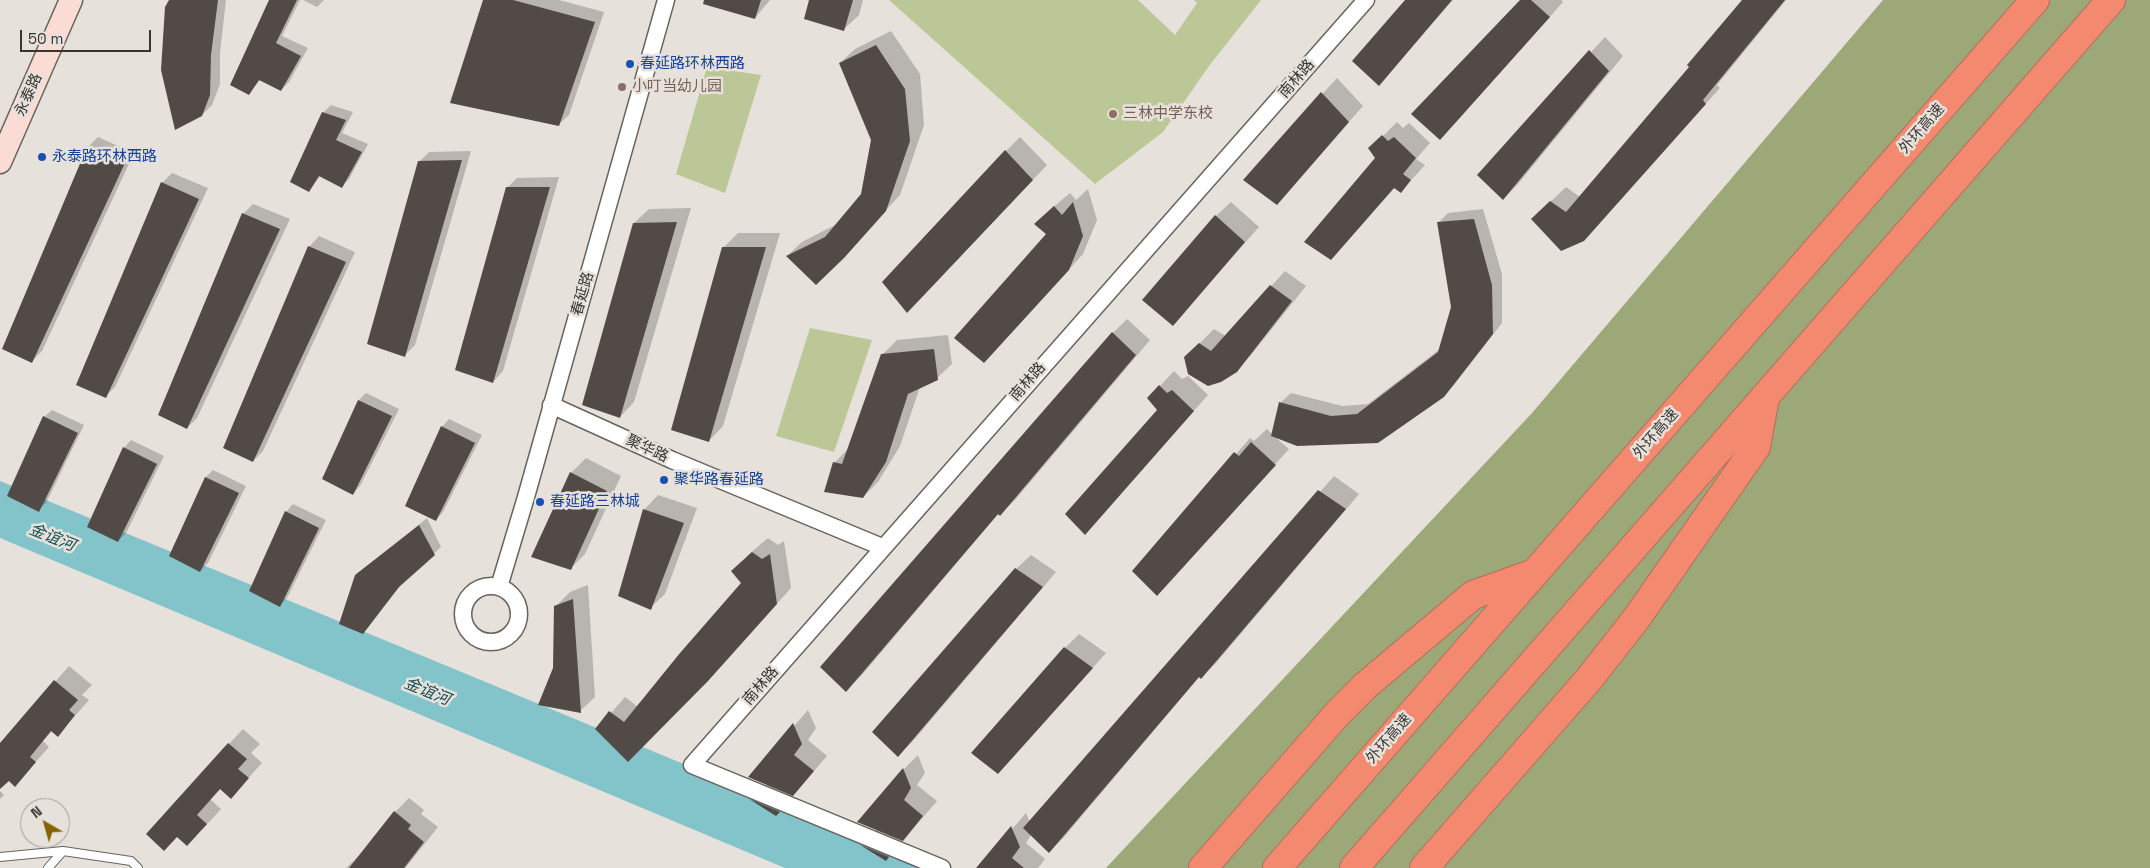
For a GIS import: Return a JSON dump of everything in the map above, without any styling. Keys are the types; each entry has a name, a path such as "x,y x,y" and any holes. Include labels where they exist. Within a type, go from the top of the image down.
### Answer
{"highway":[{"name":"外环高速","path":"1277,868 2035,0"},
{"path":"1354,868 2111,0"},
{"path":"1424,868 1589,679 1636,619 1756,447 1766,396"},
{"path":"1203,868 1338,713 1365,686 1473,595 1534,574"}],"street":[{"name":"永泰路","path":"0,162 71,0"},
{"name":"春延路","path":"499,588 666,0"},
{"name":"南林路","path":"942,868 692,765 882,547 1366,0"},
{"name":"聚华路","path":"551,405 672,460 882,547"}],"lane":[{"path":"0,857 63,851 131,860 138,868"},
{"path":"48,868 63,851"}],"green space":[{"name":"三林中学东校","path":"889,0 1138,0 1175,35 1197,3 1194,0 1261,0 1209,66 1163,132 1095,184"},
{"path":"1883,0 2150,0 2150,868 1106,868 1532,413"},
{"path":"707,67 761,75 725,193 676,174"},
{"path":"810,328 872,340 834,452 776,436"}],"water":[{"name":"金谊河","path":"0,481 935,868 785,868 0,538"}],"building":[{"path":"169,0 218,0 211,55 210,95 202,116 175,130 161,70 165,7"},
{"path":"269,0 297,0 276,43 301,56 281,91 259,80 249,95 230,85"},
{"path":"483,0 513,0 595,22 559,126 450,103"},
{"path":"704,0 761,0 755,19 703,4"},
{"path":"809,0 853,0 844,31 804,19"},
{"path":"1405,0 1452,0 1379,86 1352,61"},
{"path":"1520,0 1531,0 1550,17 1440,140 1411,114"},
{"path":"1742,0 1785,0 1703,100 1706,104 1584,241 1561,251 1531,219 1550,201 1566,212 1689,67 1687,65"},
{"path":"876,45 905,89 910,141 886,211 844,258 816,285 786,256 825,237 861,194 871,140 839,63"},
{"path":"1589,50 1609,71 1503,200 1477,175"},
{"path":"1321,92 1349,122 1277,205 1243,180"},
{"path":"322,112 346,120 336,140 362,152 342,188 319,176 309,192 290,182"},
{"path":"1382,135 1388,141 1394,137 1416,158 1403,174 1411,180 1401,193 1394,188 1331,260 1304,242 1375,158 1368,148"},
{"path":"87,147 125,163 32,363 2,349"},
{"path":"1005,150 1033,180 907,313 882,282"},
{"path":"462,160 405,357 367,344 418,161"},
{"path":"161,182 199,199 106,398 76,385"},
{"path":"506,187 550,187 493,383 455,370"},
{"path":"1073,202 1083,236 1069,270 984,363 954,338 1046,234 1034,224 1054,206 1062,215"},
{"path":"242,213 280,229 187,429 158,415"},
{"path":"1215,215 1245,242 1173,326 1142,300"},
{"path":"1474,219 1492,285 1493,334 1444,397 1378,443 1297,446 1271,436 1279,402 1331,416 1357,414 1438,352 1451,307 1437,222"},
{"path":"677,222 620,418 582,405 633,223"},
{"path":"308,246 346,262 253,462 223,448"},
{"path":"722,247 766,247 709,442 671,430"},
{"path":"1270,285 1292,301 1237,372 1221,382 1208,386 1188,374 1184,357 1199,343 1211,351"},
{"path":"1112,332 1136,355 1000,516 998,514 846,692 820,667"},
{"path":"934,349 938,380 908,394 886,462 863,498 824,492 833,462 842,464 881,354"},
{"path":"1159,385 1167,393 1172,390 1194,411 1085,535 1065,514 1157,410 1147,398"},
{"path":"358,400 392,416 353,495 322,479"},
{"path":"43,416 78,433 39,512 7,496"},
{"path":"441,426 475,443 436,521 405,506"},
{"path":"1251,442 1276,465 1157,596 1132,571 1234,452 1239,456"},
{"path":"123,447 157,464 118,542 87,527"},
{"path":"570,472 607,491 571,570 531,557"},
{"path":"205,477 239,493 200,572 169,556"},
{"path":"1318,490 1346,509 1049,853 1023,828"},
{"path":"643,509 684,523 651,610 618,596"},
{"path":"285,511 319,528 280,607 249,591"},
{"path":"419,525 435,555 399,587 363,634 339,624 355,575"},
{"path":"752,552 762,559 770,554 777,604 708,681 628,762 595,729 609,711 624,722 680,653 741,583 731,571"},
{"path":"1015,568 1043,587 898,757 872,732"},
{"path":"573,599 581,713 538,705 553,668 554,606"},
{"path":"1064,647 1093,668 998,774 971,753"},
{"path":"54,680 78,700 69,710 75,715 58,737 51,731 30,757 36,762 15,787 9,781 0,789 0,743"},
{"path":"793,723 802,744 794,755 814,771 793,796 748,777"},
{"path":"228,743 247,759 238,769 249,778 231,799 220,789 197,815 207,824 187,846 177,837 164,851 146,834"},
{"path":"903,768 911,788 904,800 923,816 903,841 857,822"},
{"path":"749,799 780,812 776,816"},
{"path":"394,811 411,825 408,829 424,842 404,868 349,868"},
{"path":"1011,826 1020,847 1012,858 1024,868 976,868"},
{"path":"860,845 889,857 886,861"}],"place":[{"name":"春延路环林西路","path":"630,64"},
{"name":"小叮当幼儿园","path":"622,87"},
{"name":"三林中学东校","path":"1113,114"},
{"name":"永泰路环林西路","path":"42,157"},
{"name":"聚华路春延路","path":"664,480"},
{"name":"春延路三林城","path":"540,502"}]}
